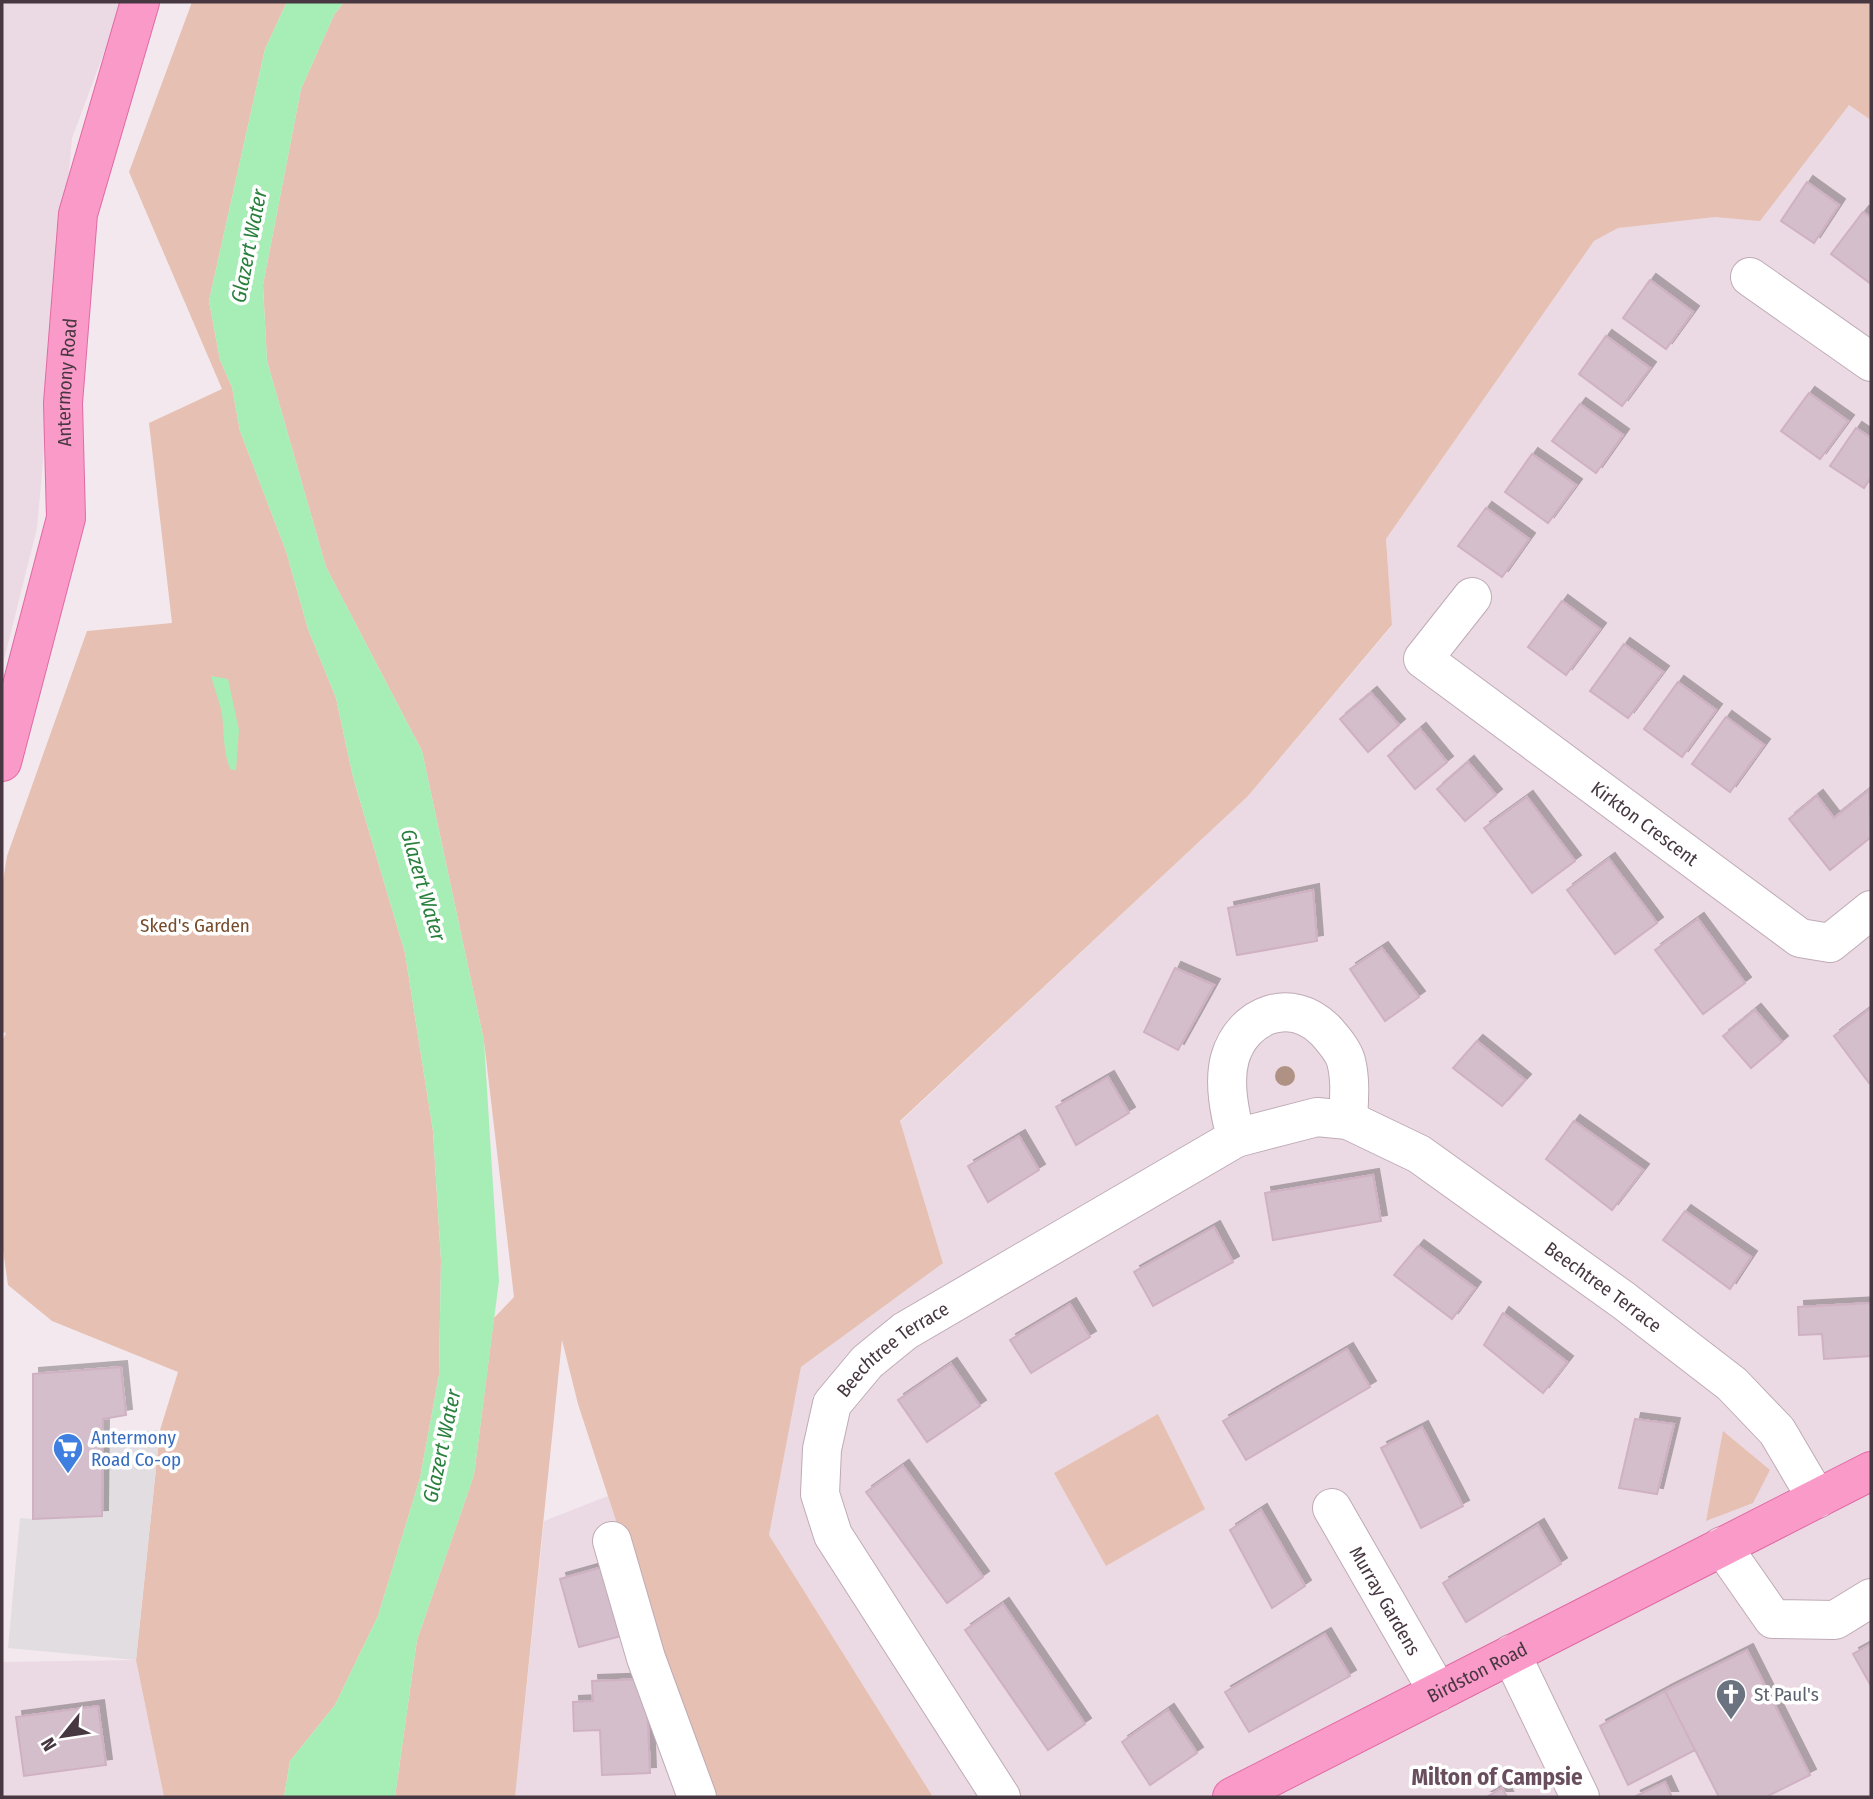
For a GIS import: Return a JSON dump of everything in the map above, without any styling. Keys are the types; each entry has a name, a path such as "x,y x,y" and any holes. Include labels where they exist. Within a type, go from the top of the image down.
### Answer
{"main road":[{"name":"Antermony Road","path":"2,762 66,518 63,403 78,214 140,2"},
{"name":"Birdston Road","path":"1232,1797 1871,1471"}],"street":[{"path":"1750,277 1871,362"},
{"name":"Kirkton Crescent","path":"1472,597 1423,659 1800,938 1830,943 1871,910"},
{"path":"1236,1138 1229,1113 1230,1059 1241,1035 1257,1019 1273,1012 1295,1013 1315,1021 1330,1036 1345,1058 1350,1089 1349,1120"},
{"name":"Beechtree Terrace","path":"1001,1797 833,1535 820,1494 822,1449 832,1404 867,1362 905,1331 1236,1138 1317,1117 1349,1120 1419,1154 1623,1300 1732,1384 1777,1431 1818,1499"},
{"name":"Murray Gardens","path":"1332,1508 1438,1692"},
{"path":"612,1541 646,1658 697,1797"},
{"path":"1722,1546 1773,1619 1835,1620 1871,1598"},
{"path":"1511,1654 1580,1797"}],"shaded area":[{"path":"2,2 123,2 72,138 37,528 2,668"},
{"path":"1871,2 1871,1797 933,1797 769,1535 801,1367 943,1262 900,1122 1248,796 1392,626 1386,539 1594,241 1618,228"},
{"path":"160,1430 136,1660 8,1648 20,1518 33,1519 102,1434"},
{"path":"608,1496 706,1797 515,1797 544,1521"},
{"path":"136,1660 164,1797 2,1797 2,1662"}],"green space":[{"name":"Sked's Garden","path":"192,2 287,2 265,49 209,301 220,360 232,387 240,431 286,551 308,629 336,698 353,777 405,953 433,1131 441,1260 439,1375 420,1478 378,1616 335,1705 290,1761 284,1797 164,1797 136,1660 160,1430 178,1372 52,1321 8,1285 2,1243 2,1041 6,1033 2,1032 2,887 7,856 87,631 172,623 149,423 222,389 129,172"},
{"path":"344,2 1871,2 1871,120 1849,105 1760,221 1715,217 1618,228 1594,241 1386,539 1392,625 1248,796 900,1121 943,1263 801,1367 769,1535 933,1797 706,1797 578,1404 562,1340 515,1797 395,1797 417,1640 474,1475 494,1318 514,1297 484,1041 422,751 326,567 267,361 263,285 301,89 334,15"},
{"path":"1158,1414 1205,1509 1106,1566 1054,1473"},
{"path":"1723,1431 1770,1470 1753,1503 1706,1521"}],"water":[{"name":"Glazert Water","path":"287,2 344,2 334,15 301,89 263,285 267,361 326,567 422,751 484,1041 499,1281 474,1475 417,1640 395,1797 284,1797 290,1761 335,1705 378,1616 420,1478 439,1375 441,1260 433,1131 405,953 353,777 336,698 308,629 286,551 240,431 232,387 220,360 209,301 265,49"},
{"path":"211,676 228,679 239,730 236,770 231,770 226,756 221,709"}],"building":[{"path":"1807,182 1839,205 1814,243 1781,221"},
{"path":"1863,212 1871,218 1871,284 1831,254"},
{"path":"1650,280 1693,312 1666,349 1623,318"},
{"path":"1606,336 1650,368 1622,406 1579,374"},
{"path":"1809,393 1848,421 1820,459 1781,431"},
{"path":"1580,404 1623,435 1596,473 1552,441"},
{"path":"1856,428 1871,438 1871,477 1864,488 1830,466"},
{"path":"1532,454 1576,485 1548,523 1505,492"},
{"path":"1486,508 1529,539 1502,577 1458,546"},
{"path":"1562,601 1600,629 1566,675 1528,647"},
{"path":"1624,644 1663,672 1628,718 1590,691"},
{"path":"1678,682 1716,710 1682,757 1644,729"},
{"path":"1371,693 1399,725 1368,752 1340,719"},
{"path":"1726,717 1764,745 1730,792 1692,764"},
{"path":"1420,729 1447,762 1415,789 1388,756"},
{"path":"1468,762 1496,795 1465,821 1437,789"},
{"path":"1869,790 1871,837 1830,870 1789,819 1817,796 1834,818"},
{"path":"1527,797 1575,861 1532,893 1484,828"},
{"path":"1609,859 1657,923 1615,954 1567,890"},
{"path":"1313,890 1317,941 1237,955 1228,908"},
{"path":"1698,919 1745,983 1703,1014 1655,950"},
{"path":"1382,948 1419,997 1385,1021 1350,969"},
{"path":"1175,968 1214,985 1178,1050 1144,1032"},
{"path":"1871,1008 1871,1081 1869,1083 1834,1036"},
{"path":"1755,1010 1782,1042 1751,1068 1723,1036"},
{"path":"1477,1041 1525,1080 1502,1106 1453,1068"},
{"path":"1108,1077 1129,1113 1076,1145 1056,1107"},
{"path":"1574,1121 1643,1170 1612,1210 1546,1159"},
{"path":"1019,1136 1039,1170 988,1202 968,1166"},
{"path":"1373,1175 1381,1221 1273,1240 1265,1193"},
{"path":"1685,1211 1751,1257 1730,1289 1663,1240"},
{"path":"1214,1227 1233,1262 1153,1306 1134,1272"},
{"path":"1418,1246 1475,1288 1452,1319 1394,1275"},
{"path":"1871,1303 1871,1356 1824,1359 1822,1334 1799,1335 1798,1307"},
{"path":"1070,1304 1090,1337 1031,1373 1010,1340"},
{"path":"1503,1313 1567,1362 1543,1393 1484,1345"},
{"path":"1347,1349 1370,1387 1246,1460 1223,1421"},
{"path":"951,1364 980,1406 927,1442 898,1400"},
{"name":"Antermony Road Co-op","path":"121,1367 126,1415 103,1419 102,1516 33,1519 33,1374"},
{"path":"1635,1419 1674,1424 1657,1494 1619,1488"},
{"path":"1422,1427 1463,1506 1421,1528 1381,1448"},
{"path":"903,1466 983,1577 947,1603 866,1492"},
{"path":"1261,1510 1305,1586 1272,1608 1230,1530"},
{"path":"1538,1525 1561,1564 1466,1622 1443,1583"},
{"path":"606,1566 625,1635 579,1647 560,1579"},
{"path":"1003,1604 1085,1724 1048,1750 965,1630"},
{"path":"1325,1634 1350,1676 1249,1732 1225,1692"},
{"path":"1871,1644 1871,1686 1853,1654"},
{"name":"St Paul's","path":"1747,1650 1810,1775 1766,1797 1719,1797 1665,1691"},
{"path":"646,1679 650,1773 602,1775 600,1730 574,1731 573,1702 593,1701 592,1681"},
{"path":"1665,1691 1695,1750 1628,1785 1600,1726"},
{"path":"98,1706 106,1765 24,1776 16,1717"},
{"path":"1168,1710 1197,1753 1150,1785 1122,1742"},
{"path":"1665,1782 1672,1797 1634,1797"},
{"path":"1502,1788 1507,1797 1487,1797"}],"place":[{"name":"Antermony Road Co-op","path":"68,1475"},
{"name":"St Paul's","path":"1731,1721"}],"district":[{"name":"Milton of Campsie","path":"1497,1777"}]}
